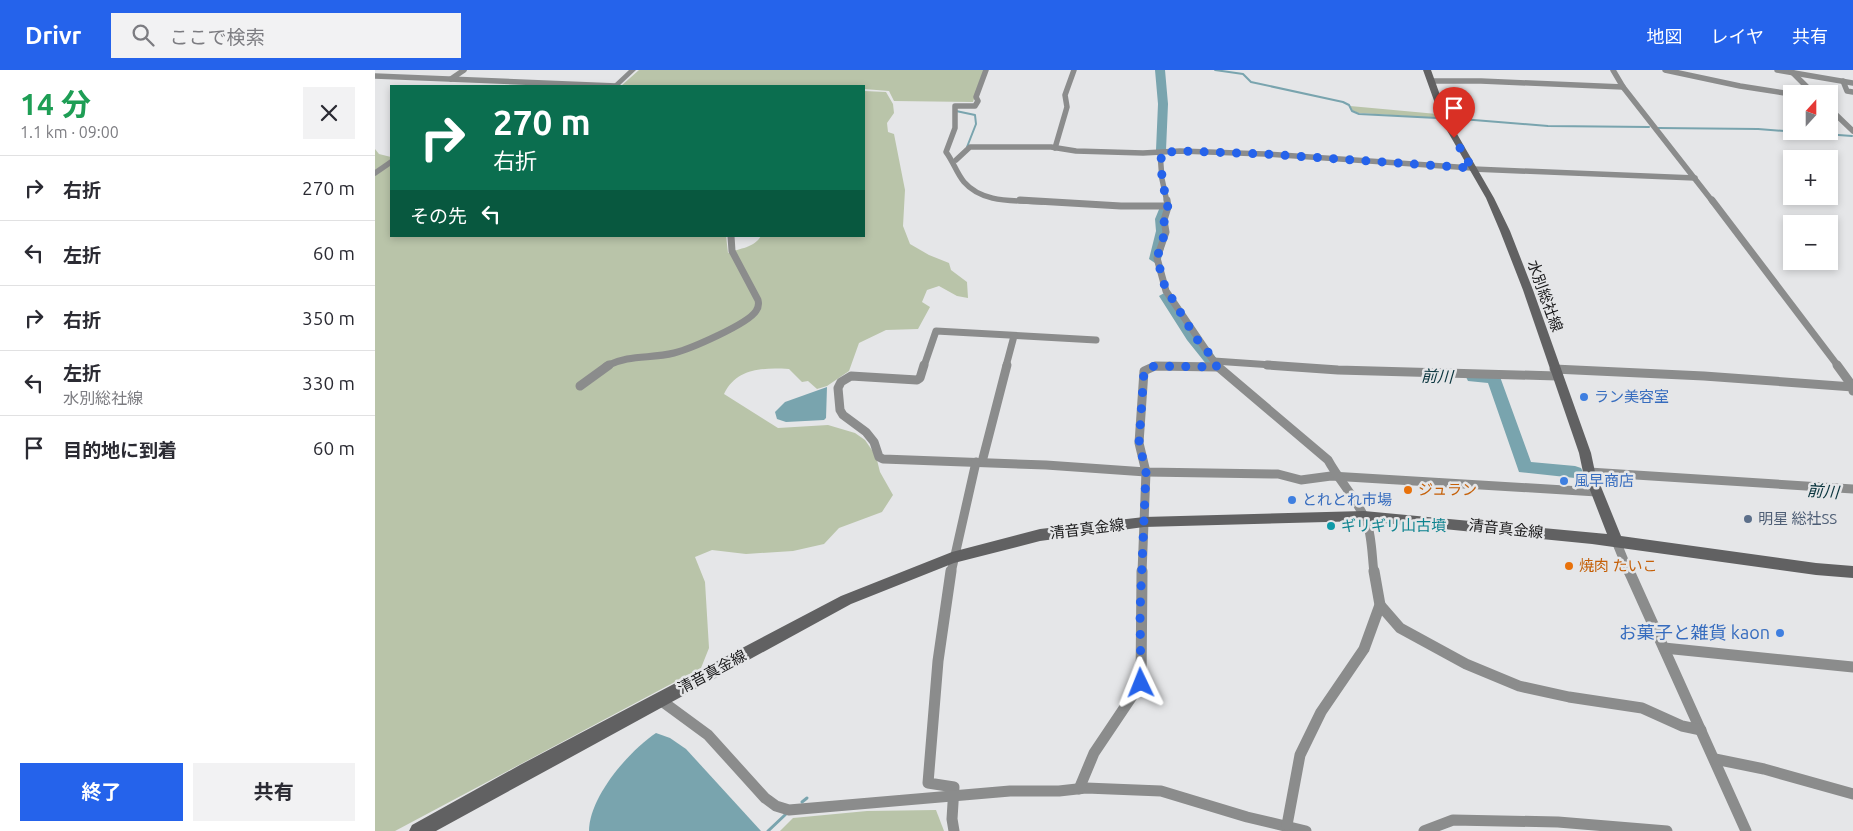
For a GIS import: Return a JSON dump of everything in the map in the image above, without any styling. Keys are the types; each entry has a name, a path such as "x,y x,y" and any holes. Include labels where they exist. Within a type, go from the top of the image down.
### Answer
{"main road":[{"name":"水別総社線","path":"1427,70 1445,120 1490,198 1505,231 1528,290 1555,372 1585,453 1589,472 1616,541"},
{"name":"清音真金線","path":"418,831 846,600 952,558 1007,542 1056,532 1144,522 1364,516 1464,524 1616,541 1816,569 1853,572"}],"street":[{"path":"451,79 464,70"},
{"path":"616,85 633,70"},
{"path":"986,70 976,97 978,101 975,106 955,106 955,128 945,150 954,162 959,175 980,194 994,199 1168,206"},
{"path":"1055,148 1067,107 1065,95 1074,70"},
{"path":"1613,70 1623,87 1820,341 1853,389"},
{"path":"1665,70 1740,86 1783,93"},
{"path":"1777,70 1853,83"},
{"path":"1790,71 1805,85"},
{"path":"375,76 586,85"},
{"path":"1431,81 1514,82 1623,87"},
{"path":"1843,81 1847,91 1853,92"},
{"path":"1838,117 1853,131"},
{"path":"956,160 970,147 1055,148 1077,151 1161,153 1180,151 1265,154 1473,168 1695,178"},
{"path":"1161,153 1162,179 1168,206 1164,220 1165,232 1157,258 1166,292 1196,338 1216,364 1273,416 1324,455 1364,516 1371,536 1370,547 1380,604 1364,649 1321,712 1300,755 1287,825"},
{"path":"375,173 390,163"},
{"path":"375,173 390,171"},
{"path":"579,386 616,361 628,357 655,356 683,351 756,312 759,304 758,300 732,251 731,237"},
{"path":"1096,340 936,331 920,378 917,380 851,376 841,382 838,388 840,410 843,415 870,437 874,442 879,457 1146,472 1278,474 1301,480 1337,477 1597,492"},
{"path":"955,831 952,819 954,787 928,783 940,649 952,558 1014,336"},
{"path":"1079,789 1094,753 1141,683 1140,612 1146,472 1139,443 1144,371 1147,368 1155,366 1216,364 1338,370 1555,372 1704,376 1853,389"},
{"path":"1589,472 1853,489"},
{"path":"1616,541 1746,831"},
{"path":"1380,604 1400,628 1466,664 1519,686 1569,697 1642,708 1682,726 1701,730"},
{"path":"1664,648 1853,667"},
{"path":"659,700 708,735 765,798 776,806 789,810 1010,791 1079,789 1161,791 1274,827 1287,825 1307,831"},
{"path":"1715,759 1764,769 1853,794"},
{"path":"1424,831 1453,820 1558,822 1597,829 1667,831"}],"green space":[{"path":"639,70 984,70 973,102 894,101 889,91 865,89 865,85 622,85"},
{"path":"865,91 886,92 893,104 894,113 887,123 888,132 894,134 905,190 903,226 910,244 929,255 949,263 951,270 967,282 968,298 957,296 939,286 927,290 922,302 930,307 918,329 886,330 859,343 849,371 827,386 817,389 808,381 802,382 789,369 761,369 744,374 736,379 729,385 724,394 778,428 828,425 855,433 865,440 876,456 880,472 893,495 882,512 839,528 824,544 793,551 746,554 712,550 695,557 705,582 709,648 701,668 395,831 375,831 375,149 379,154 390,157 390,237 726,237 728,253 751,245 760,237 865,237"},
{"path":"1350,106 1437,114 1438,118 1359,113 1353,111"},
{"path":"936,810 944,831 780,831 793,818 867,811"}],"water":[{"path":"827,387 826,418 824,420 786,422 777,419 775,412 785,402"},
{"path":"656,733 670,738 686,749 761,831 589,831 596,804 612,776 634,751"}],"waterway":[{"name":"前川","path":"1160,70 1163,104 1161,150"},
{"path":"1215,70 1243,74 1251,82 1343,102 1349,105 1352,111 1359,114 1437,118"},
{"path":"956,111 975,115 976,124 967,147"},
{"path":"1449,118 1548,126 1649,127"},
{"path":"1658,128 1758,129 1852,136"},
{"name":"前川","path":"1155,259 1162,231 1161,219 1164,210"},
{"name":"前川","path":"1166,296 1192,337 1212,362"},
{"name":"前川","path":"1473,377 1494,378 1525,468 1575,472"},
{"path":"802,802 807,798"},
{"path":"768,831 786,814"}],"place":[{"name":"ラン美容室","path":"1584,397"},
{"name":"風早商店","path":"1564,481"},
{"name":"ジュラン","path":"1408,490"},
{"name":"とれとれ市場","path":"1292,500"},
{"name":"明星 総社SS","path":"1748,519"},
{"name":"ギリギリ山古墳","path":"1331,526"},
{"name":"焼肉 たいこ","path":"1569,566"},
{"name":"お菓子と雑貨 kaon","path":"1780,633"}],"route":[{"path":"1141,683 1140,612 1146,472 1139,443 1144,371 1150,366 1217,367 1166,292 1157,258 1166,228 1164,220 1168,208 1162,179 1161,153 1164,151 1180,151 1265,154 1472,168 1454,138"}]}
